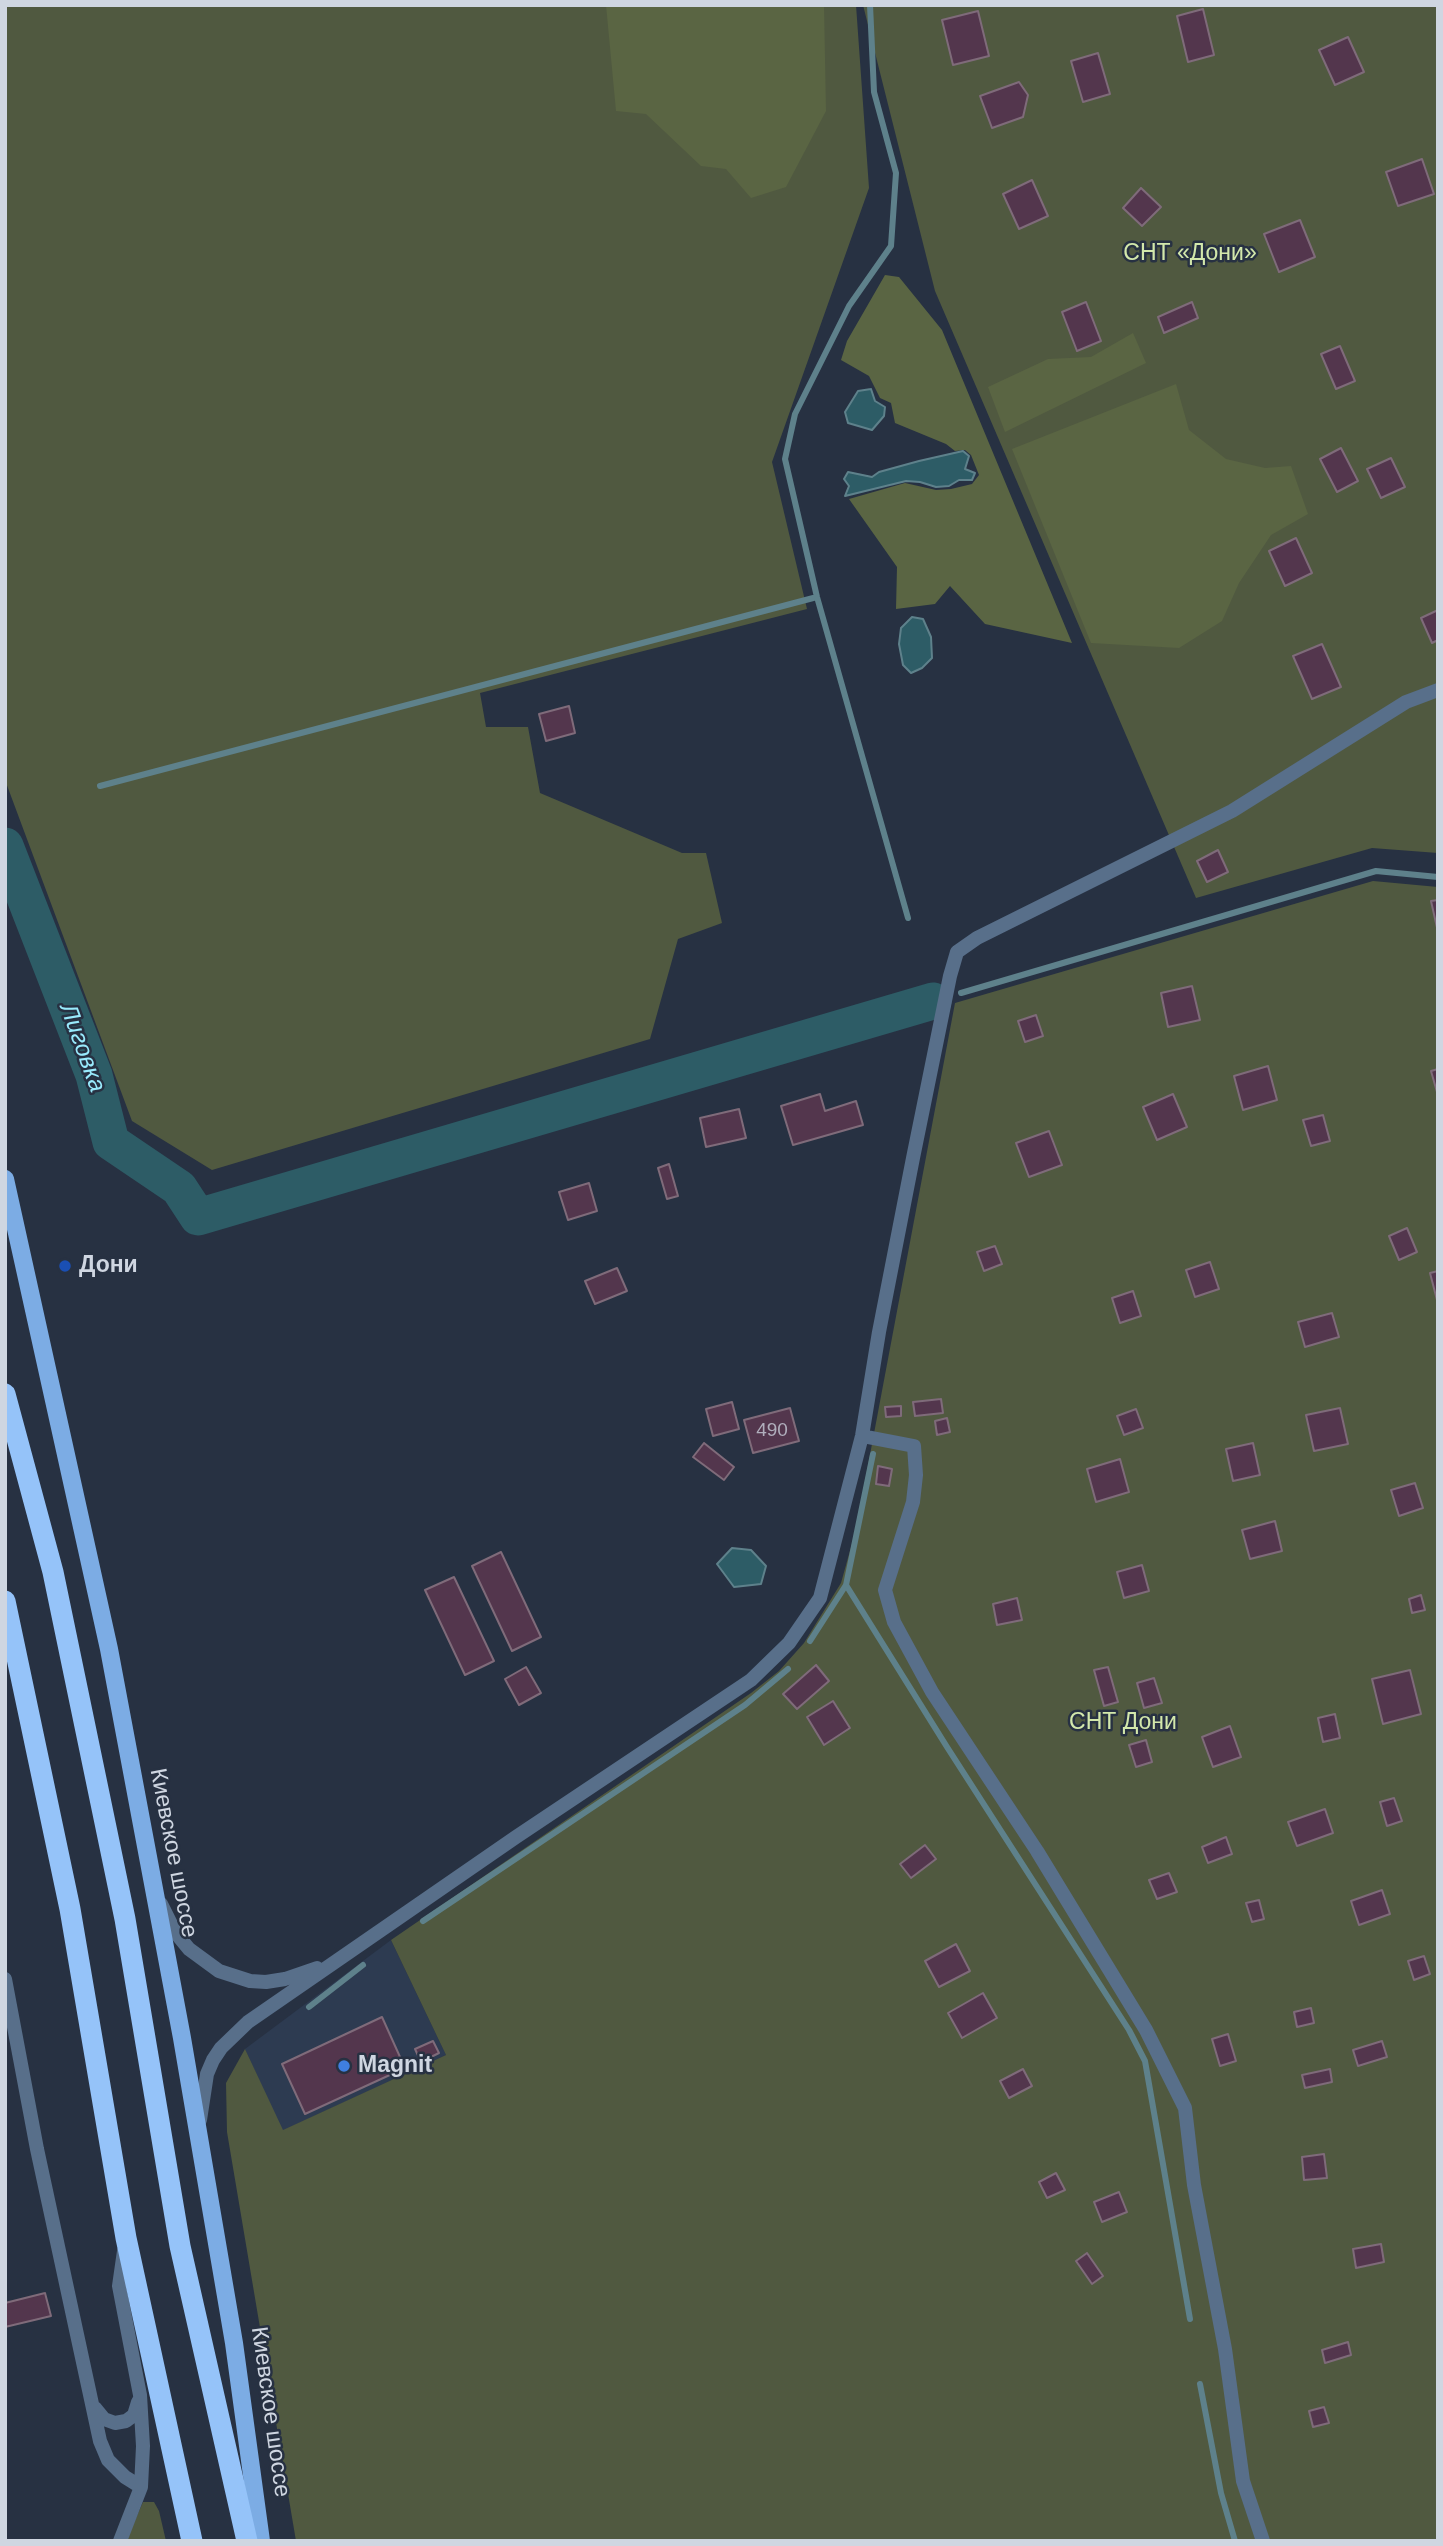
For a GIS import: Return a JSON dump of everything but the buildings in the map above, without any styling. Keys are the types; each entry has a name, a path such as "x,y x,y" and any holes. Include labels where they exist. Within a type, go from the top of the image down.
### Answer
{"highway":[{"path":"5,1394 53,1572 125,1919 180,2246 247,2541"},
{"path":"5,1601 70,1909 126,2238 192,2541"}],"main road":[{"name":"Киевское шоссе","path":"5,1179 110,1649 234,2343 261,2541"}],"street":[{"path":"198,2136 206,2074 221,2048 248,2022 751,1680 789,1643 820,1598 862,1436 887,1292 957,952 977,938 1232,811 1406,702 1438,690"},
{"path":"862,1436 914,1446 916,1475 913,1502 885,1590 894,1622 932,1692 1037,1851 1146,2030 1185,2108 1194,2185 1225,2349 1243,2481 1263,2541"},
{"path":"152,1882 175,1933 188,1949 219,1971 250,1981 266,1982 285,1979 335,1961"},
{"path":"5,1979 37,2149 100,2441 108,2460 125,2477 141,2487"},
{"path":"120,2541 141,2487 144,2446 139,2395 119,2287 126,2238"},
{"path":"94,2407 104,2419 116,2423 126,2421 134,2415 139,2395"}],"shaded area":[{"path":"606,5 824,5 826,111 786,187 751,198 726,169 701,166 646,114 616,111"},
{"path":"885,275 899,277 942,330 1072,643 985,624 950,586 935,604 896,609 897,567 849,499 905,483 936,490 951,489 972,484 979,475 971,455 965,450 955,451 946,444 895,423 891,403 880,398 869,376 841,360 847,341"},
{"path":"1133,333 1146,363 1005,432 988,387 1048,359 1091,357"},
{"path":"1176,384 1189,430 1226,459 1265,468 1291,466 1308,514 1271,535 1239,583 1222,621 1179,648 1091,643 1012,449"},
{"path":"871,389 875,401 885,407 884,416 872,430 848,423 845,412 858,391"},
{"path":"963,451 969,456 965,469 975,473 972,480 959,480 949,486 936,487 906,481 845,496 849,486 844,479 848,472 872,477 879,472"},
{"path":"912,617 923,619 931,637 932,658 922,668 911,673 903,665 899,644 901,628"},
{"path":"732,1548 751,1550 766,1566 761,1584 734,1587 717,1564"},
{"path":"391,1940 446,2055 282,2131 245,2049"}],"green space":[{"path":"5,5 856,5 869,188 772,462 807,609 480,693 486,727 528,727 540,793 682,853 706,853 722,923 678,939 650,1039 212,1170 132,1121 5,780"},
{"name":"СНТ «Дони»","path":"863,5 1438,5 1438,853 1372,848 1196,898 935,291"},
{"name":"СНТ Дони","path":"1373,881 1438,887 1438,2541 296,2541 227,2132 226,2083 245,2049 283,2130 446,2055 391,1940 751,1693 779,1671 804,1643 841,1583 856,1529 955,1003"},
{"path":"143,2502 154,2502 159,2511 166,2541 126,2541"}],"waterway":[{"path":"870,5 874,92 896,173 891,246 849,306 795,414 785,459 817,597 908,918"},
{"path":"100,786 817,597"},
{"name":"Лиговка","path":"5,846 94,1075 111,1142 179,1188 198,1217 933,1001"},
{"path":"961,993 1376,871 1438,877"},
{"path":"810,1641 846,1585 873,1454"},
{"path":"846,1585 1129,2030 1145,2061 1190,2319"},
{"path":"423,1921 745,1705 788,1669"},
{"path":"309,2007 363,1965"},
{"path":"1200,2384 1221,2493 1235,2541"}],"place":[{"name":"Дони","path":"65,1266"},
{"name":"Magnit","path":"344,2066"}]}
